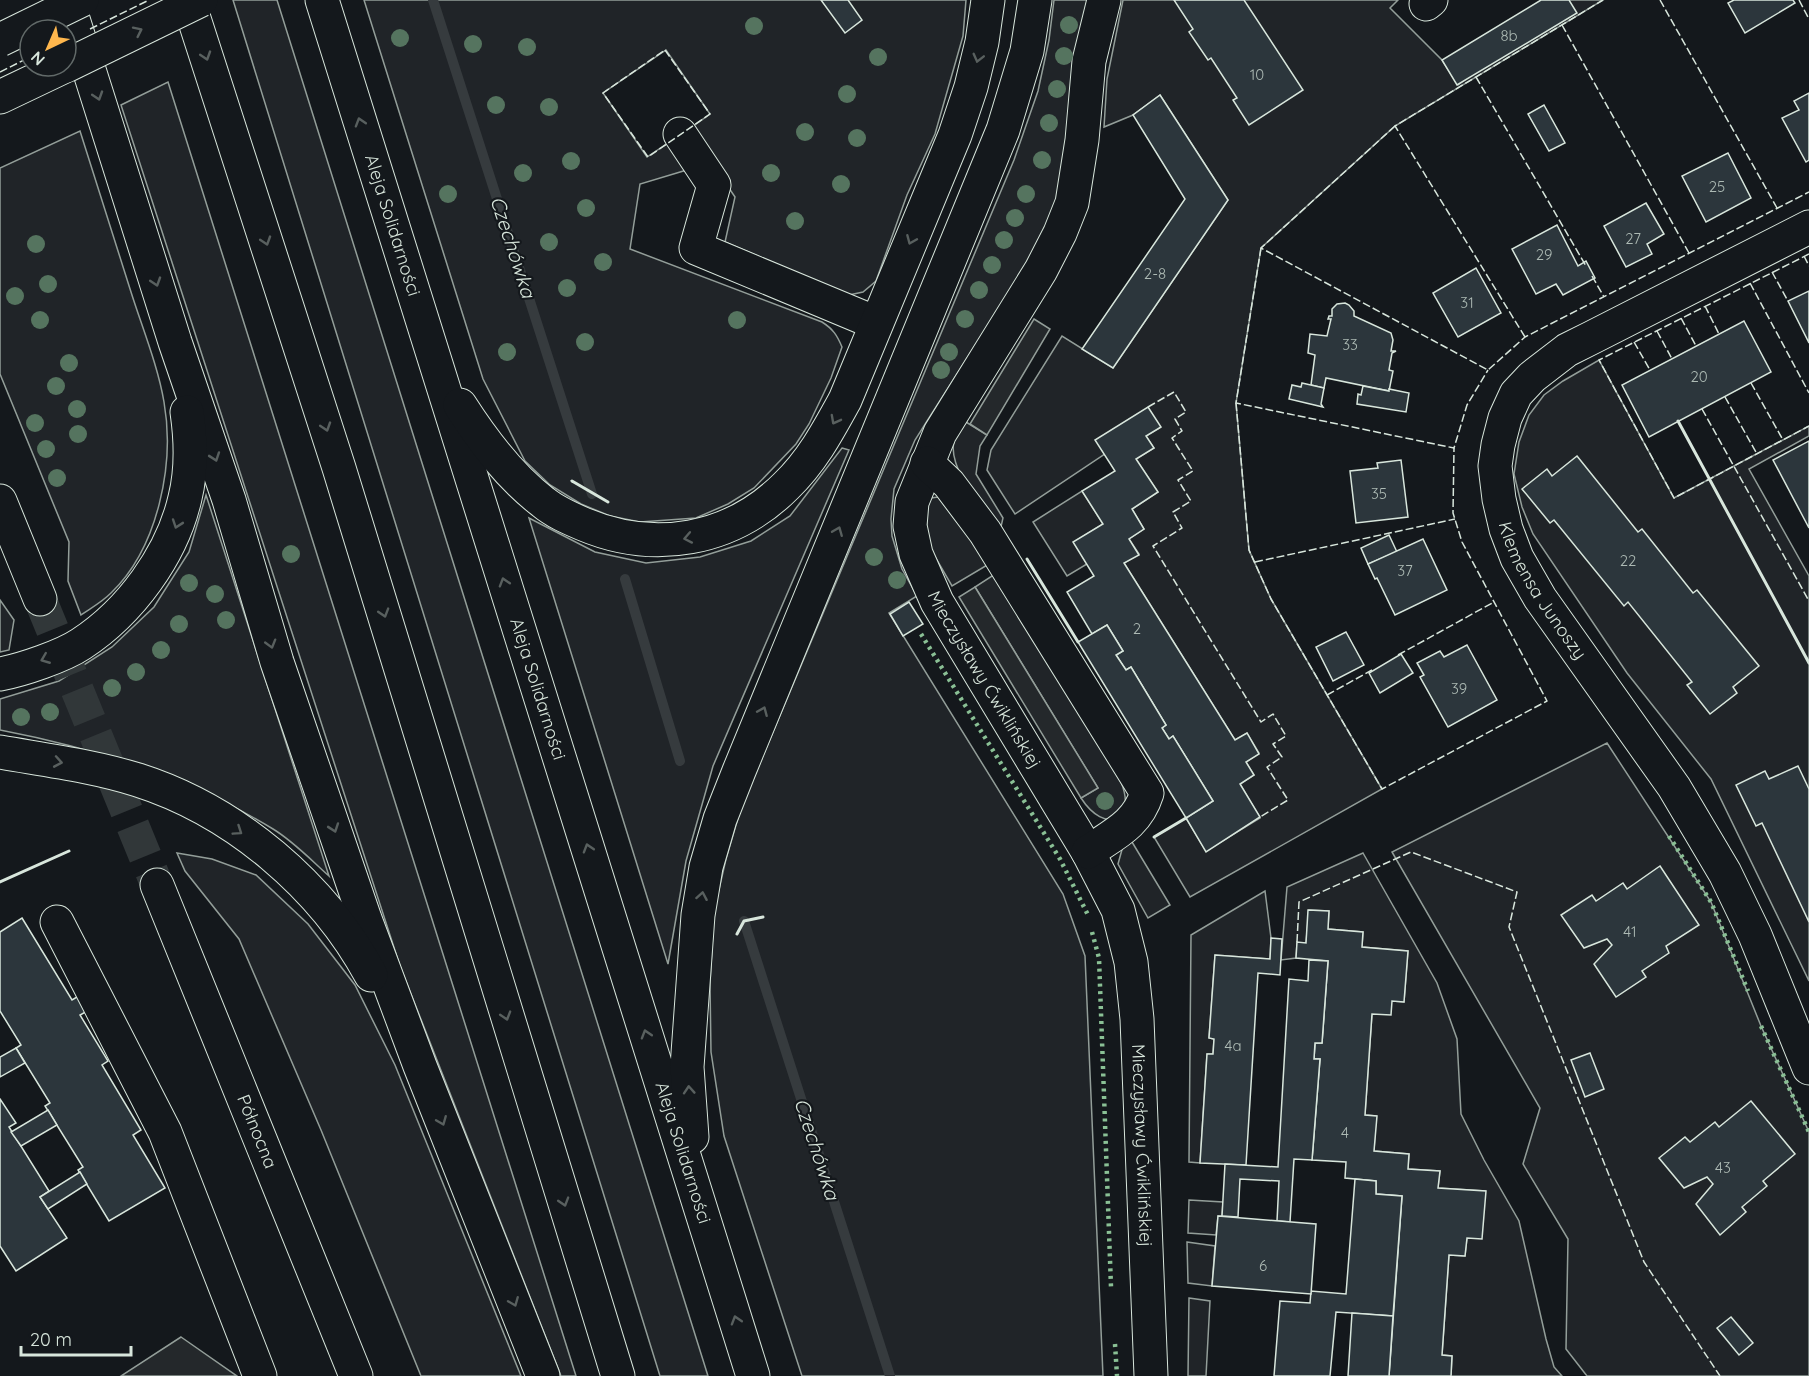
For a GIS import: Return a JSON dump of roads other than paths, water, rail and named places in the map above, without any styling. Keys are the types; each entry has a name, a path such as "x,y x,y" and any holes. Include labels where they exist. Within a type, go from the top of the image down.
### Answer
{"main road":[{"path":"67,0 175,342 229,500 277,663 365,919 420,1066 543,1376"},
{"path":"0,40 82,0"},
{"path":"188,0 343,480 618,1376"},
{"path":"78,60 201,0"},
{"name":"Aleja Solidarności","path":"322,0 753,1376"},
{"path":"434,358 460,405 485,443 543,502 567,517 596,529 628,538 661,542 692,538 743,518 785,487 807,464 824,439 845,400 955,135 974,76 988,0"},
{"path":"695,1190 687,1067 698,915 706,867 720,819 739,771 1004,130 1027,51 1035,0"},
{"name":"Mieczysławy Ćwiklińskiej","path":"1102,3 1089,61 1082,140 1072,203 1041,270 939,433 912,502 910,526 916,554 930,588 949,624 1088,852 1118,910 1127,945 1137,1019 1151,1376"},
{"path":"0,98 41,78"},
{"path":"680,134 714,185 696,248 876,323"},
{"name":"Klemensa Junoszy","path":"1809,227 1568,350 1532,377 1516,394 1505,417 1495,466 1506,530 1517,558 1540,598 1674,787 1725,873 1755,935 1809,1068"},
{"path":"0,674 43,661 80,645 111,621 134,596 174,533 186,498 190,462 189,426 175,342"},
{"path":"927,463 949,484 985,532 1147,793 1141,810 1124,828 1088,852"},
{"path":"0,501 40,599"},
{"path":"0,752 97,769 138,780 208,810 250,839 308,889 341,927 365,963 420,1066"},
{"name":"Północna","path":"157,885 356,1376"},
{"path":"57,922 165,1132 260,1376"}],"waterway":[{"name":"Czechówka","path":"433,0 592,494"},
{"name":"Czechówka","path":"625,579 680,761"},
{"name":"Czechówka","path":"744,921 890,1376"}],"tunnel":[{"path":"40,599 157,885"}]}
